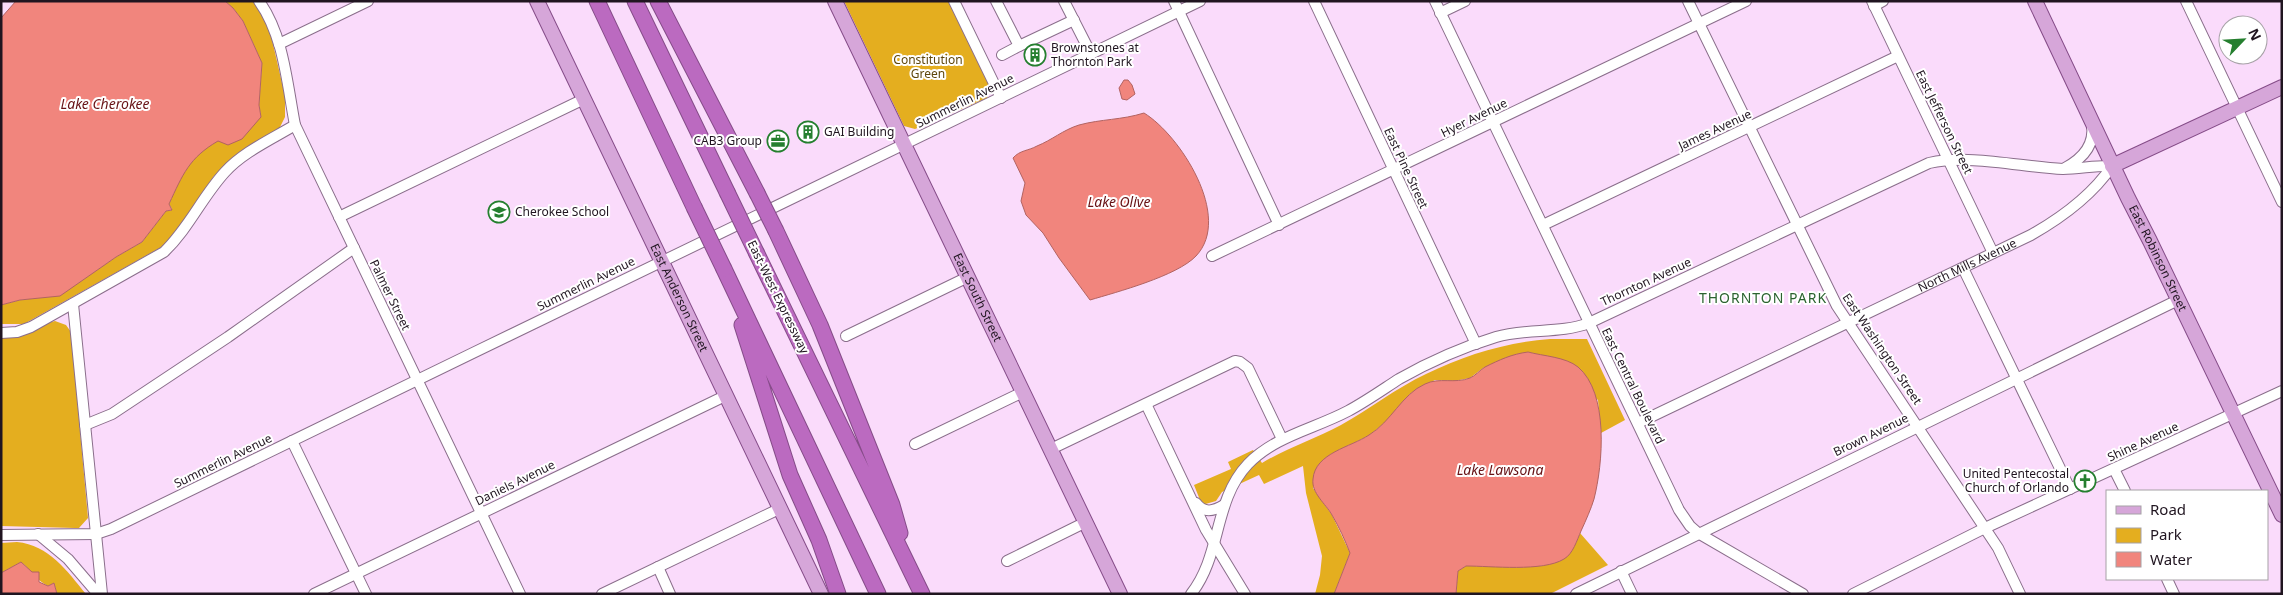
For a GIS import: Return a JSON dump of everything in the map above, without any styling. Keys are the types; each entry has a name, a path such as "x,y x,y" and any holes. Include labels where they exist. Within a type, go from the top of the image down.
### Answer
{"highway":[{"path":"597,1 878,594"},
{"name":"East-West Expressway","path":"635,1 922,594"},
{"path":"658,1 757,193 820,325 892,505 914,578"},
{"path":"724,269 790,475 819,540 838,594"}],"main road":[{"name":"East Anderson Street","path":"537,1 821,594"},
{"name":"East South Street","path":"836,1 1120,594"},
{"name":"East Robinson Street","path":"2035,1 2076,85 2112,166 2282,515"},
{"name":"North Mills Avenue","path":"2112,166 2282,87"}],"street":[{"name":"Palmer Street","path":"259,1 279,44 295,126 520,594"},
{"path":"279,44 368,1"},
{"path":"954,1 1001,98"},
{"path":"996,1 1019,46"},
{"path":"1064,1 1091,54"},
{"path":"1174,1 1279,225"},
{"name":"Summerlin Avenue","path":"1,535 96,534 110,529 418,382 661,261 1200,1"},
{"name":"East Pine Street","path":"1314,1 1476,344"},
{"name":"East Central Boulevard","path":"1435,1 1679,510 1690,526 1698,533 1803,594"},
{"path":"1440,13 1465,1"},
{"name":"East Washington Street","path":"1688,1 1837,306 1918,425 1998,548 2020,594"},
{"name":"Hyer Avenue","path":"1212,256 1746,1"},
{"path":"2186,1 2282,202"},
{"name":"East Jefferson Street","path":"1876,3 1898,56 1994,253"},
{"path":"1002,55 1074,20"},
{"name":"James Avenue","path":"1544,225 1898,56"},
{"path":"340,217 584,99"},
{"path":"2063,169 2081,158 2087,150 2093,133 2091,121"},
{"path":"1,333 18,332 31,327 164,252 180,236 211,188 227,170 244,156 295,126"},
{"name":"Thornton Avenue","path":"1191,594 1208,566 1224,504 1230,490 1248,464 1264,450 1282,439 1329,420 1419,369 1476,344 1513,333 1566,329 1589,323 1919,167 1948,160 2063,169 2097,165 2112,166"},
{"name":"North Mills Avenue","path":"1638,423 2031,235 2054,220 2102,182 2112,166"},
{"path":"86,425 120,409 228,337 354,248"},
{"path":"1963,268 2070,489"},
{"path":"846,336 968,277"},
{"name":"Brown Avenue","path":"1576,594 1918,425 2178,300"},
{"path":"73,304 102,594"},
{"path":"1051,449 1230,362 1240,362 1248,368 1282,439"},
{"name":"Shine Avenue","path":"1853,594 1985,528 2282,391"},
{"path":"915,444 1023,392"},
{"name":"Daniels Avenue","path":"314,594 727,395"},
{"path":"1146,404 1214,544 1245,594"},
{"path":"292,441 366,594"},
{"path":"2114,469 2124,490"},
{"path":"1191,496 1198,507 1204,510 1215,510 1224,504"},
{"path":"602,594 781,508"},
{"path":"1007,561 1086,522"},
{"path":"38,534 68,558 98,594"},
{"path":"658,567 670,594"},
{"path":"1621,572 1632,594"},
{"path":"2167,580 2174,594"}],"green space":[{"path":"225,1 253,1 260,9 270,31 285,96 285,117 279,129 231,160 214,176 167,244 24,324 1,324 1,305 20,300 60,295 116,257 142,242 166,211 172,209 169,204 182,175 191,162 208,146 261,117 259,105 262,63 243,21"},
{"name":"Constitution Green","path":"844,1 949,1 989,84 990,88 987,98 915,129 904,126"},
{"path":"55,321 66,325 71,332 88,518 79,528 1,526 1,337"},
{"path":"1550,339 1587,339 1625,420 1601,433 1598,400 1546,357 1528,352 1483,368 1470,378 1454,381 1435,380 1411,393 1389,419 1370,435 1331,454 1313,488 1332,515 1350,553 1334,594 1315,594 1322,556 1306,493 1303,466 1264,484 1259,475 1222,492 1216,501 1202,505 1194,485 1231,469 1228,462 1253,450 1262,463 1341,425 1404,386 1441,367 1486,350"},
{"path":"1580,533 1608,565 1550,594 1456,594 1458,571 1466,566 1542,566 1575,544"},
{"path":"17,542 39,548 56,560 86,594 57,594 54,583 48,586 44,584 21,562 1,573 1,543"}],"water":[{"name":"Lake Cherokee","path":"16,1 225,1 243,21 262,63 259,105 261,117 242,139 228,145 218,141 193,160 183,175 169,204 172,210 166,211 142,242 116,257 60,296 20,300 1,305 1,18"},
{"path":"1124,80 1128,80 1132,85 1135,94 1127,100 1122,99 1119,88"},
{"name":"Lake Olive","path":"1144,113 1173,139 1197,178 1205,199 1209,220 1206,240 1196,256 1175,270 1161,277 1090,300 1043,233 1026,215 1021,201 1025,183 1013,158 1021,152 1034,148 1079,125"},
{"name":"Lake Lawsona","path":"1528,352 1561,359 1578,367 1588,379 1595,394 1599,411 1601,430 1600,467 1594,499 1570,554 1555,563 1543,566 1466,566 1458,571 1456,594 1334,594 1350,553 1335,520 1314,489 1313,479 1315,470 1320,463 1335,452 1362,439 1377,429 1410,394 1425,384 1436,381 1464,380 1474,376 1495,362"},
{"path":"21,562 32,572 39,572 39,582 48,586 54,583 57,594 1,594 1,573"}],"place":[{"name":"Brownstones at Thornton Park","path":"1035,55"},
{"name":"GAI Building","path":"808,132"},
{"name":"CAB3 Group","path":"778,141"},
{"name":"Cherokee School","path":"499,212"},
{"name":"United Pentecostal Church of Orlando","path":"2085,481"}],"district":[{"name":"THORNTON PARK","path":"1763,298"}]}
